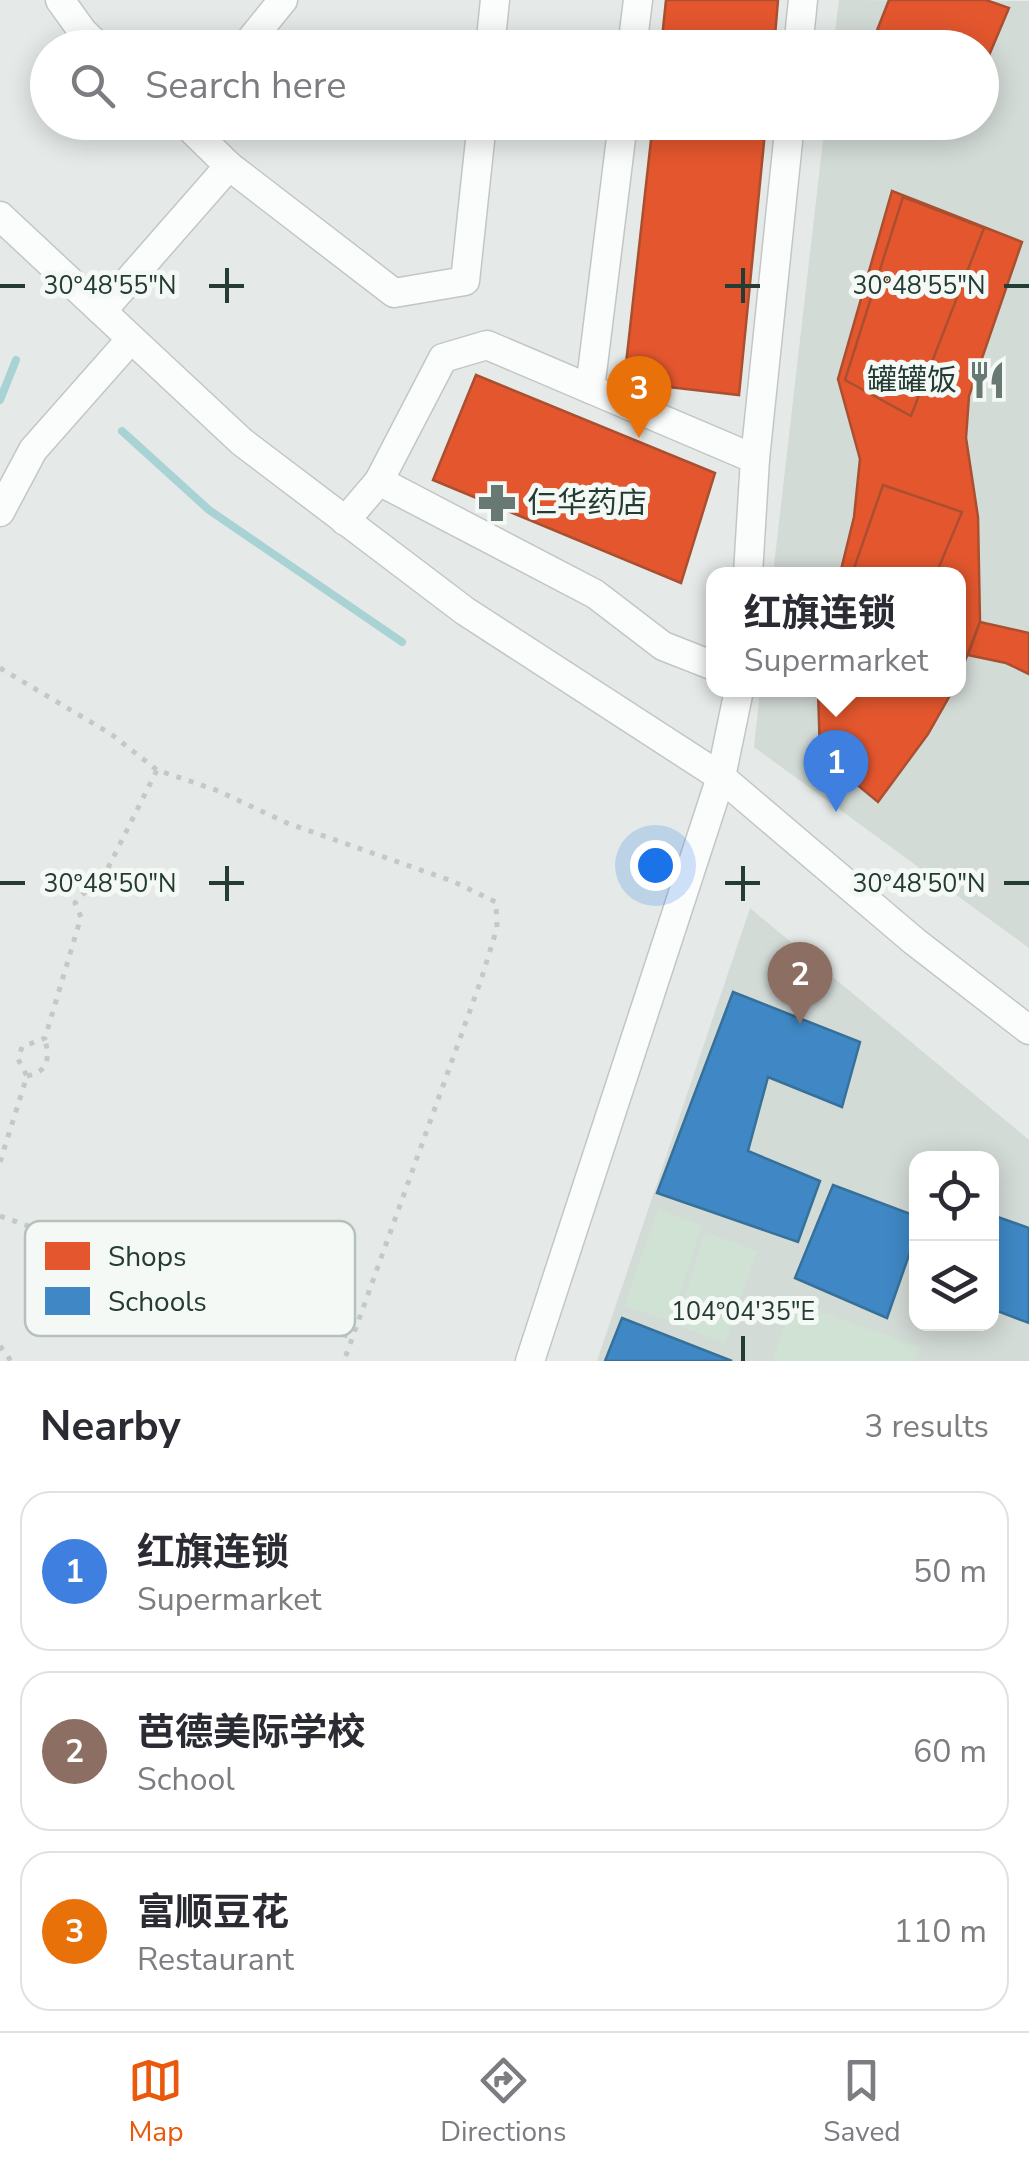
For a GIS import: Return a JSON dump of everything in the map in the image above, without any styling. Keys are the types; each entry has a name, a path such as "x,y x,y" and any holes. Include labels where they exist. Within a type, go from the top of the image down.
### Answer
{"street":[{"path":"60,0 82,30"},
{"path":"259,30 283,0"},
{"path":"492,30 495,0"},
{"path":"634,30 638,0"},
{"path":"800,30 803,0"},
{"path":"202,140 229,166 394,294 465,281 480,140"},
{"path":"590,389 621,140"},
{"path":"748,567 755,459 788,140"},
{"path":"102,311 229,166"},
{"path":"0,216 242,442 465,611 721,777 914,941 1029,1030"},
{"path":"0,512 33,450 131,338"},
{"path":"346,520 379,482 443,358 487,345 755,459"},
{"path":"379,482 595,594 663,646 706,663"},
{"path":"530,1361 721,777 738,697"}],"path":[{"path":"0,668 111,734 157,770 216,790 287,823 452,881 496,902 497,928 481,980 355,1322"},
{"path":"27,1076 40,1074 46,1067 49,1055 44,1038 81,918 75,903 100,884 157,770"},
{"path":"0,1162 27,1076 18,1058 22,1047 44,1038"},
{"path":"0,1216 25,1225"},
{"path":"344,1361 350,1336"},
{"path":"0,1346 10,1361"}],"shaded area":[{"path":"839,0 1029,1 1029,948 754,747 759,697 966,697 966,567 774,567 823,140 999,140 999,30 835,30"},
{"path":"750,908 1029,1140 1029,1361 597,1361"}],"green space":[{"path":"658,1209 702,1226 670,1321 624,1306"},
{"path":"705,1232 757,1251 725,1343 676,1325"},
{"path":"793,1302 920,1347 915,1361 772,1361"}],"building: Shops":[{"path":"666,0 778,0 776,30 663,30"},
{"path":"889,0 986,0 1009,8 999,32 877,30"},
{"path":"651,140 764,140 739,395 624,382"},
{"path":"892,191 1022,242 969,396 966,438 978,517 980,622 966,658 966,567 842,567 854,517 860,459 838,379"},
{"path":"903,197 984,228 911,416 845,380"},
{"path":"476,375 715,473 681,583 433,480"},
{"path":"883,485 962,512 939,567 854,567"},
{"path":"980,622 1029,633 1029,674 1006,663 968,655"},
{"path":"818,697 949,697 928,734 878,802 820,754"}],"building: Schools":[{"path":"733,992 860,1042 842,1107 768,1077 748,1151 820,1181 798,1242 657,1193"},
{"path":"833,1185 909,1213 909,1255 887,1318 795,1278"},
{"path":"999,1217 1029,1228 1029,1323 999,1312"},
{"path":"622,1318 732,1361 605,1361"}],"waterway":[{"path":"0,400 16,360"},
{"path":"122,431 209,510 402,642"}],"place":[{"name":"罐罐饭","path":"987,380"},
{"name":"富顺豆花","path":"639,438"},
{"name":"仁华药店","path":"497,503"},
{"name":"红旗连锁","path":"836,812"},
{"name":"芭德美际学校","path":"800,1024"}]}
